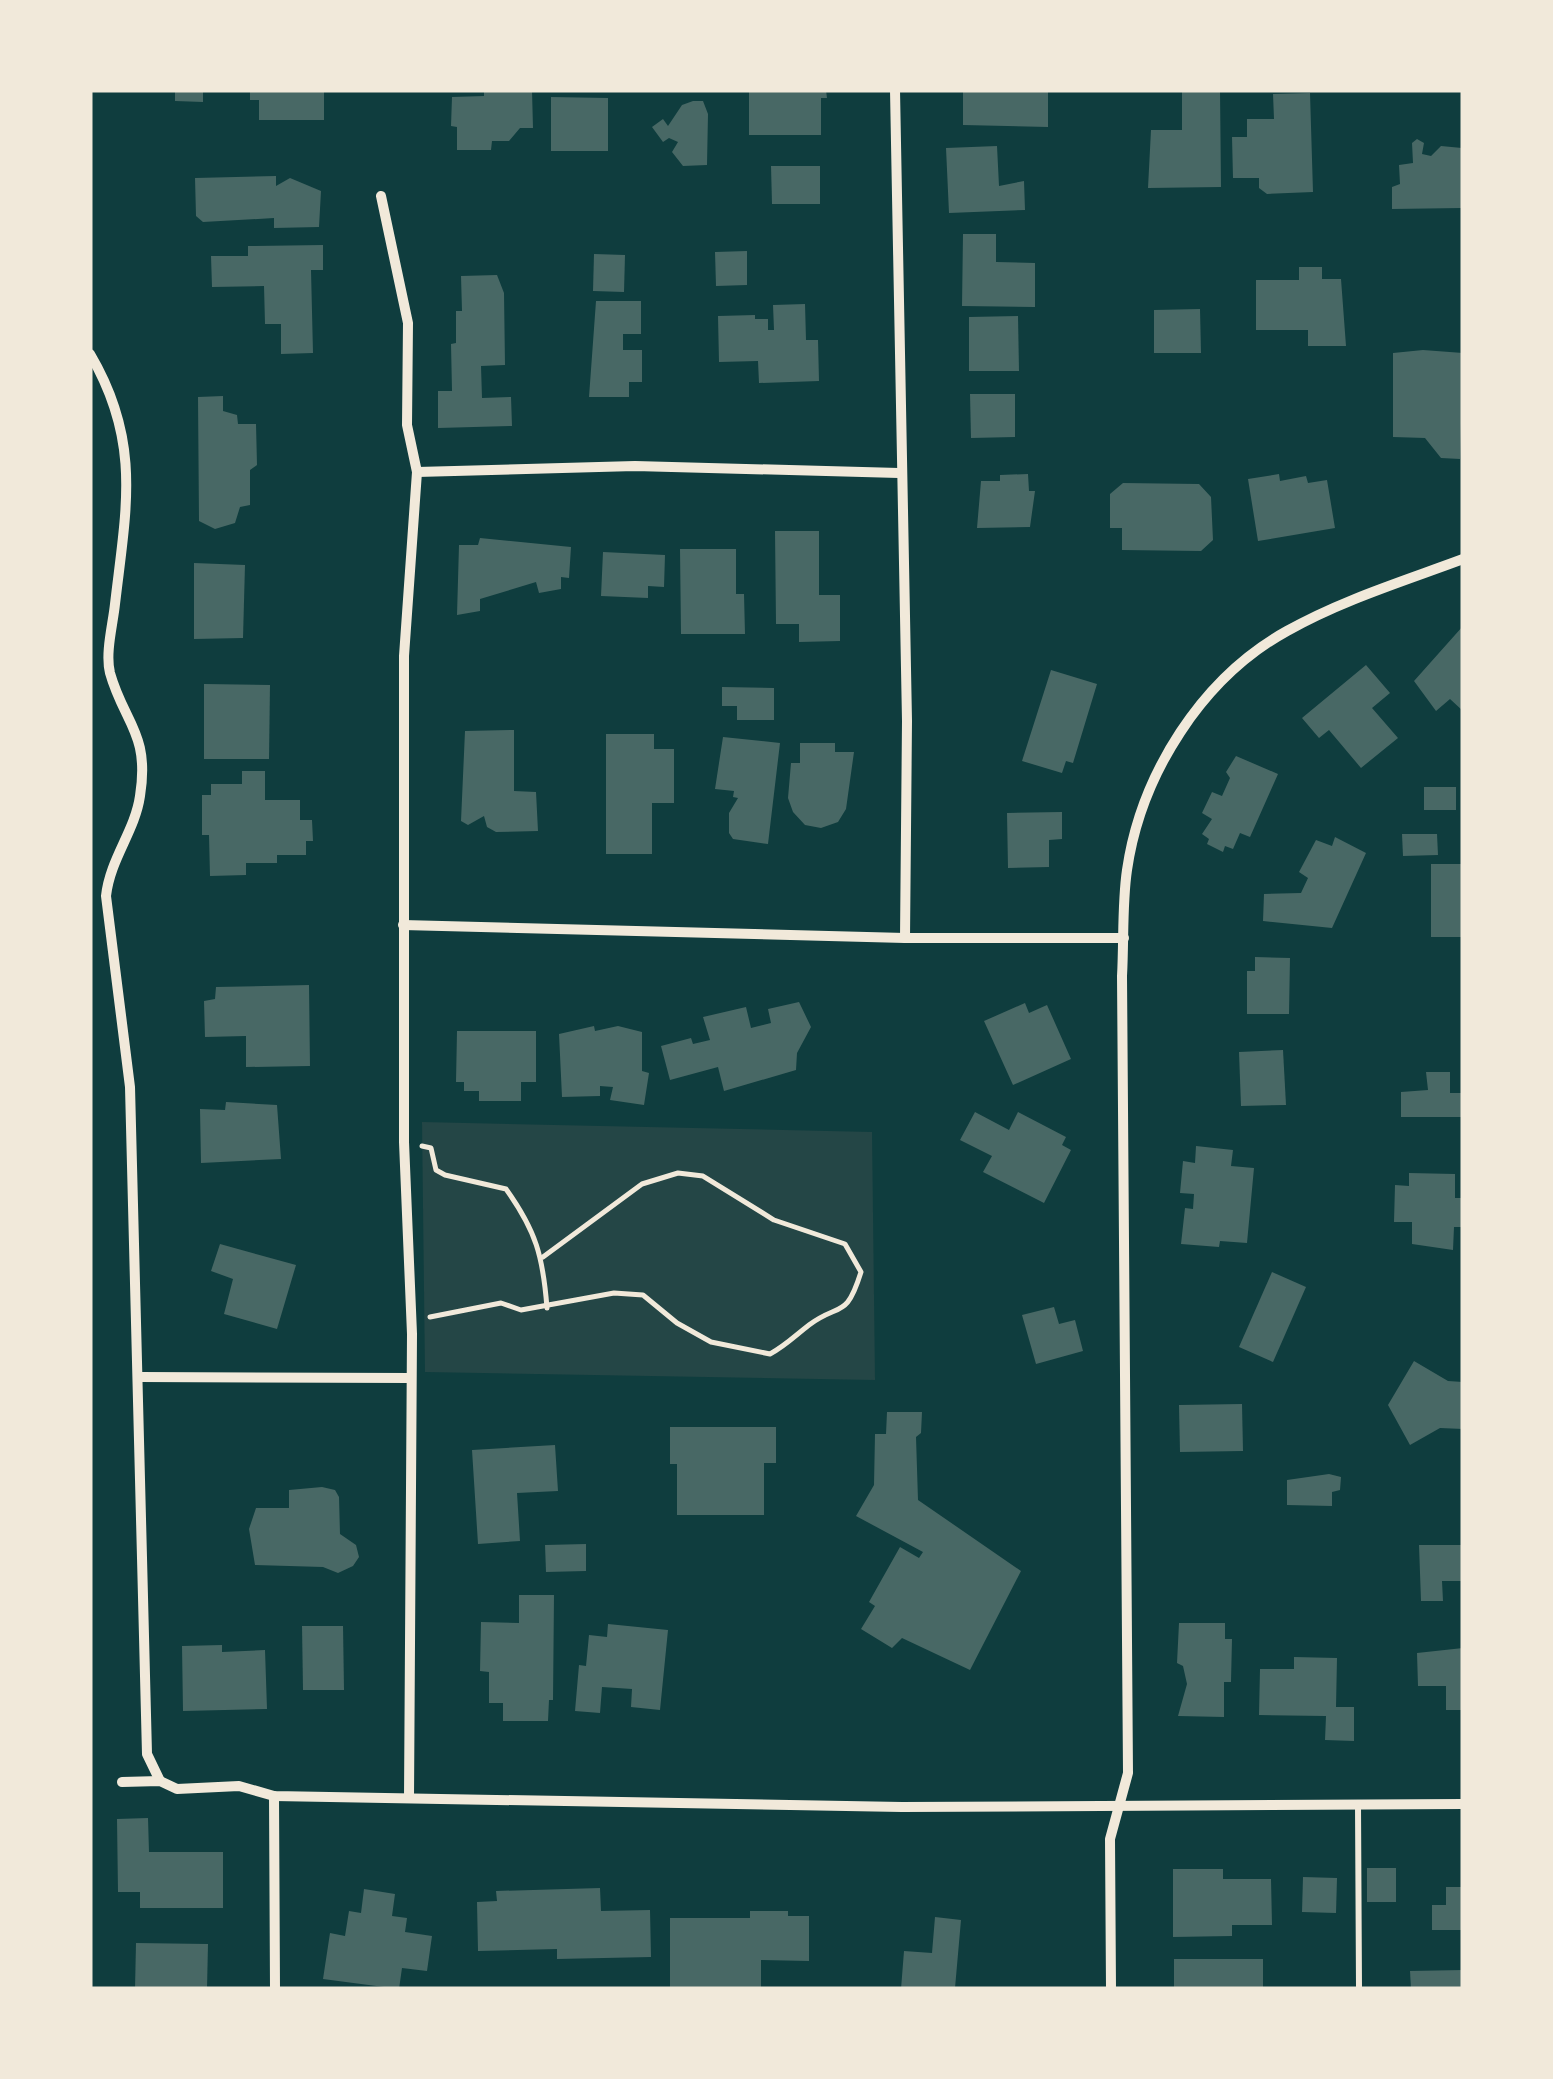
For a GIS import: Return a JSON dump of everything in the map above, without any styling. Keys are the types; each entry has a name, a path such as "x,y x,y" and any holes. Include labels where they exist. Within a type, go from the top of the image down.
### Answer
{"street":[{"path":"895,90 906,721 905,938"},
{"path":"382,196 408,323 407,426 417,472 404,656 404,1142 411,1318 408,1798"},
{"path":"90,354 114,397 127,454 129,509 110,671 137,728 142,762 140,800 109,868 106,896 130,1087 147,1754 160,1781"},
{"path":"417,472 635,466 899,473"},
{"path":"1111,1989 1110,1838 1128,1773 1124,938 1127,871 1139,819 1158,768 1196,710 1241,663 1284,632 1463,558"},
{"path":"403,925 905,938 1124,938"},
{"path":"140,1378 411,1378"},
{"path":"122,1782 160,1781 176,1789 239,1786 274,1796 579,1804 1463,1804"},
{"path":"274,1796 275,1989"}],"lane":[{"path":"1358,1805 1358,1989"}],"path":[{"path":"404,1142 430,1148 436,1170 445,1175 506,1189 532,1226 544,1257 547,1308"},
{"path":"411,1318 501,1303 522,1310 547,1308 614,1293 643,1296 676,1323 711,1342 770,1354 814,1322 838,1314 854,1294 861,1272 845,1244 774,1220 703,1176 678,1173 642,1184 544,1257"}],"shaded area":[{"path":"422,1122 872,1132 875,1380 425,1372"}],"building":[{"path":"175,90 203,90 203,102 175,101"},
{"path":"250,90 324,90 324,120 259,120 259,100 250,100"},
{"path":"484,90 532,90 533,128 520,128 509,141 492,141 491,150 457,150 457,127 451,126 452,97 484,96"},
{"path":"826,90 827,98 821,98 821,135 749,135 749,91"},
{"path":"963,90 1048,90 1048,127 963,125"},
{"path":"1182,90 1220,90 1221,187 1148,188 1151,130 1182,130"},
{"path":"1310,93 1313,192 1267,194 1259,188 1259,178 1233,178 1232,137 1247,137 1247,119 1274,119 1273,94"},
{"path":"551,97 608,98 608,151 551,151"},
{"path":"703,101 708,114 707,165 683,166 672,152 678,142 669,138 663,142 652,127 663,119 668,126 682,105"},
{"path":"1417,139 1424,143 1422,154 1431,156 1441,146 1462,148 1462,208 1392,209 1392,187 1400,184 1399,165 1413,163 1412,143"},
{"path":"997,146 999,186 1024,181 1025,210 949,213 946,148"},
{"path":"771,166 820,166 820,204 772,204"},
{"path":"276,176 276,186 290,178 321,191 319,227 274,228 274,218 203,222 196,216 195,178"},
{"path":"963,234 996,234 996,262 1035,263 1035,307 962,306"},
{"path":"323,245 323,270 311,270 313,353 281,354 281,324 265,324 264,286 212,287 211,256 248,256 248,246"},
{"path":"747,251 747,285 716,286 715,252"},
{"path":"594,254 625,255 624,292 593,291"},
{"path":"1299,267 1322,267 1322,279 1341,279 1346,346 1308,346 1308,330 1256,330 1256,280 1299,280"},
{"path":"497,275 504,293 505,365 481,366 482,398 511,397 512,426 438,428 438,391 452,391 451,344 456,343 456,311 462,311 461,276"},
{"path":"596,301 641,301 641,334 623,334 623,350 642,350 642,382 629,382 629,397 589,397"},
{"path":"805,304 806,340 818,340 819,381 759,383 758,361 719,362 718,316 755,315 755,319 768,319 768,330 774,330 773,305"},
{"path":"1200,309 1201,353 1154,353 1154,310"},
{"path":"1018,316 1019,371 969,371 969,317"},
{"path":"1393,353 1463,353 1460,459 1441,458 1425,438 1393,437"},
{"path":"970,394 1015,394 1015,437 971,438"},
{"path":"223,396 223,411 237,415 238,424 256,424 257,465 250,470 250,505 240,507 235,523 215,529 199,521 198,397"},
{"path":"1028,474 1029,491 1035,491 1030,527 977,528 981,481 1000,481 1000,475"},
{"path":"1279,474 1280,481 1306,476 1308,483 1327,480 1335,528 1258,541 1248,479"},
{"path":"1123,483 1199,484 1211,497 1213,540 1201,551 1122,550 1122,528 1110,528 1110,494"},
{"path":"775,531 819,531 819,595 840,595 840,641 799,642 799,624 776,624"},
{"path":"480,538 571,547 569,578 561,577 561,589 539,593 536,582 480,599 480,611 457,615 459,545 478,545"},
{"path":"680,549 736,549 736,594 744,594 745,634 681,634"},
{"path":"603,552 665,555 664,587 648,586 648,598 601,596"},
{"path":"194,563 245,565 243,638 194,639"},
{"path":"1463,626 1463,711 1450,699 1436,711 1414,681"},
{"path":"1366,665 1390,693 1372,708 1398,738 1361,768 1329,730 1319,738 1302,718"},
{"path":"1051,670 1097,684 1073,763 1066,761 1062,773 1022,761"},
{"path":"204,684 270,685 269,759 204,759"},
{"path":"722,687 774,688 774,720 737,720 737,706 722,706"},
{"path":"514,730 514,791 536,792 538,831 496,832 487,827 484,816 468,825 461,821 465,731"},
{"path":"606,734 654,734 654,749 674,749 674,803 652,803 652,854 606,854"},
{"path":"723,737 780,743 768,844 733,839 729,833 729,813 738,798 733,797 734,791 715,789"},
{"path":"800,743 835,743 835,752 854,752 846,809 838,822 821,828 805,825 793,812 788,798 791,763 800,763"},
{"path":"1236,756 1278,774 1250,837 1240,833 1233,849 1225,846 1223,852 1207,844 1209,839 1202,834 1212,819 1202,813 1212,792 1222,796 1230,778 1226,772"},
{"path":"242,771 265,771 265,800 300,800 300,820 312,820 313,841 306,841 306,855 277,855 277,863 246,863 246,875 210,876 209,835 202,835 202,795 211,795 211,784 242,784"},
{"path":"1424,787 1456,787 1456,810 1424,810"},
{"path":"1062,812 1062,839 1049,840 1049,867 1008,868 1007,813"},
{"path":"1402,834 1437,834 1438,855 1403,856"},
{"path":"1335,837 1366,853 1332,928 1263,921 1264,894 1301,893 1308,878 1299,872 1316,840 1332,846"},
{"path":"1431,864 1463,864 1463,937 1431,937"},
{"path":"1255,957 1290,958 1289,1014 1247,1014 1247,971 1255,971"},
{"path":"309,985 310,1066 246,1067 246,1036 205,1037 204,1001 215,999 216,987"},
{"path":"799,1002 811,1027 797,1053 796,1070 724,1091 718,1067 670,1080 661,1046 691,1038 693,1044 710,1040 703,1017 746,1007 751,1028 771,1023 768,1009"},
{"path":"1025,1003 1029,1013 1047,1005 1071,1059 1013,1085 984,1021"},
{"path":"594,1026 595,1031 618,1026 642,1032 642,1071 649,1073 644,1105 610,1100 613,1087 600,1086 600,1096 562,1097 559,1034"},
{"path":"457,1031 536,1031 536,1082 521,1082 521,1101 479,1101 479,1091 464,1091 464,1082 456,1082"},
{"path":"1283,1050 1286,1105 1241,1106 1239,1052"},
{"path":"1426,1072 1450,1072 1450,1093 1463,1093 1463,1117 1401,1117 1401,1092 1428,1090"},
{"path":"226,1102 277,1105 281,1159 201,1163 200,1109 225,1110"},
{"path":"975,1112 1009,1130 1018,1112 1066,1137 1062,1145 1071,1150 1044,1203 983,1172 992,1156 960,1140"},
{"path":"1196,1146 1233,1150 1231,1166 1254,1168 1247,1243 1220,1241 1219,1247 1181,1244 1185,1208 1193,1209 1194,1194 1180,1193 1183,1161 1195,1163"},
{"path":"1409,1173 1455,1174 1455,1198 1463,1198 1463,1227 1454,1227 1453,1250 1412,1244 1412,1222 1394,1222 1395,1185 1409,1186"},
{"path":"220,1244 296,1265 277,1329 224,1314 233,1279 211,1271"},
{"path":"1272,1272 1306,1287 1273,1362 1239,1347"},
{"path":"1054,1307 1059,1324 1075,1320 1083,1351 1036,1364 1022,1315"},
{"path":"1414,1361 1448,1381 1463,1382 1463,1429 1440,1428 1410,1445 1388,1405"},
{"path":"1242,1404 1243,1451 1180,1452 1179,1405"},
{"path":"887,1412 922,1412 921,1433 916,1437 918,1500 1021,1571 970,1670 902,1638 892,1648 861,1629 875,1606 869,1602 900,1547 919,1558 923,1552 856,1516 874,1485 875,1434 886,1434"},
{"path":"670,1427 776,1427 776,1463 764,1463 764,1515 677,1515 677,1464 670,1464"},
{"path":"555,1445 558,1491 517,1493 520,1541 478,1544 472,1450"},
{"path":"1329,1474 1341,1477 1340,1490 1332,1492 1332,1506 1287,1505 1287,1480"},
{"path":"289,1490 335,1490 339,1497 340,1534 356,1545 359,1557 353,1566 338,1573 323,1567 255,1565 249,1529 256,1508 289,1508"},
{"path":"586,1544 586,1571 546,1572 545,1545"},
{"path":"1419,1545 1463,1545 1463,1581 1442,1581 1443,1601 1421,1601"},
{"path":"519,1595 554,1595 553,1700 549,1700 548,1721 503,1721 503,1703 489,1703 489,1672 480,1671 481,1622 519,1623"},
{"path":"1179,1623 1225,1623 1225,1639 1232,1639 1231,1682 1224,1682 1224,1717 1178,1716 1187,1684 1183,1666 1177,1663"},
{"path":"608,1624 668,1630 660,1710 631,1707 632,1689 602,1687 600,1713 575,1711 579,1665 586,1666 589,1635 607,1637"},
{"path":"302,1626 343,1626 344,1690 303,1690"},
{"path":"222,1645 222,1652 265,1650 267,1709 183,1711 182,1646"},
{"path":"1463,1648 1463,1710 1446,1710 1446,1686 1418,1686 1417,1653"},
{"path":"1294,1657 1337,1658 1336,1707 1354,1707 1354,1741 1325,1740 1326,1716 1259,1715 1260,1669 1294,1669"},
{"path":"148,1818 149,1852 223,1852 223,1908 140,1908 140,1892 118,1892 117,1819"},
{"path":"1367,1868 1396,1868 1396,1902 1367,1902"},
{"path":"1173,1869 1223,1869 1223,1879 1271,1879 1272,1925 1232,1925 1232,1936 1173,1937"},
{"path":"1303,1877 1337,1878 1336,1913 1302,1912"},
{"path":"1446,1887 1463,1887 1463,1930 1432,1930 1432,1905 1446,1905"},
{"path":"600,1888 601,1911 650,1910 651,1957 557,1959 557,1949 478,1951 477,1902 497,1901 496,1891"},
{"path":"364,1889 395,1894 392,1916 407,1918 405,1932 432,1936 427,1971 402,1968 399,1989 323,1979 330,1933 345,1936 349,1911 361,1913"},
{"path":"750,1911 788,1911 788,1916 809,1916 809,1961 761,1960 761,1987 670,1987 670,1918 750,1918"},
{"path":"935,1917 961,1920 955,1988 901,1989 904,1951 932,1953"},
{"path":"136,1943 208,1944 207,1989 135,1989"},
{"path":"1174,1959 1263,1959 1263,1987 1174,1989"},
{"path":"1463,1970 1463,1989 1411,1989 1410,1971"}]}
